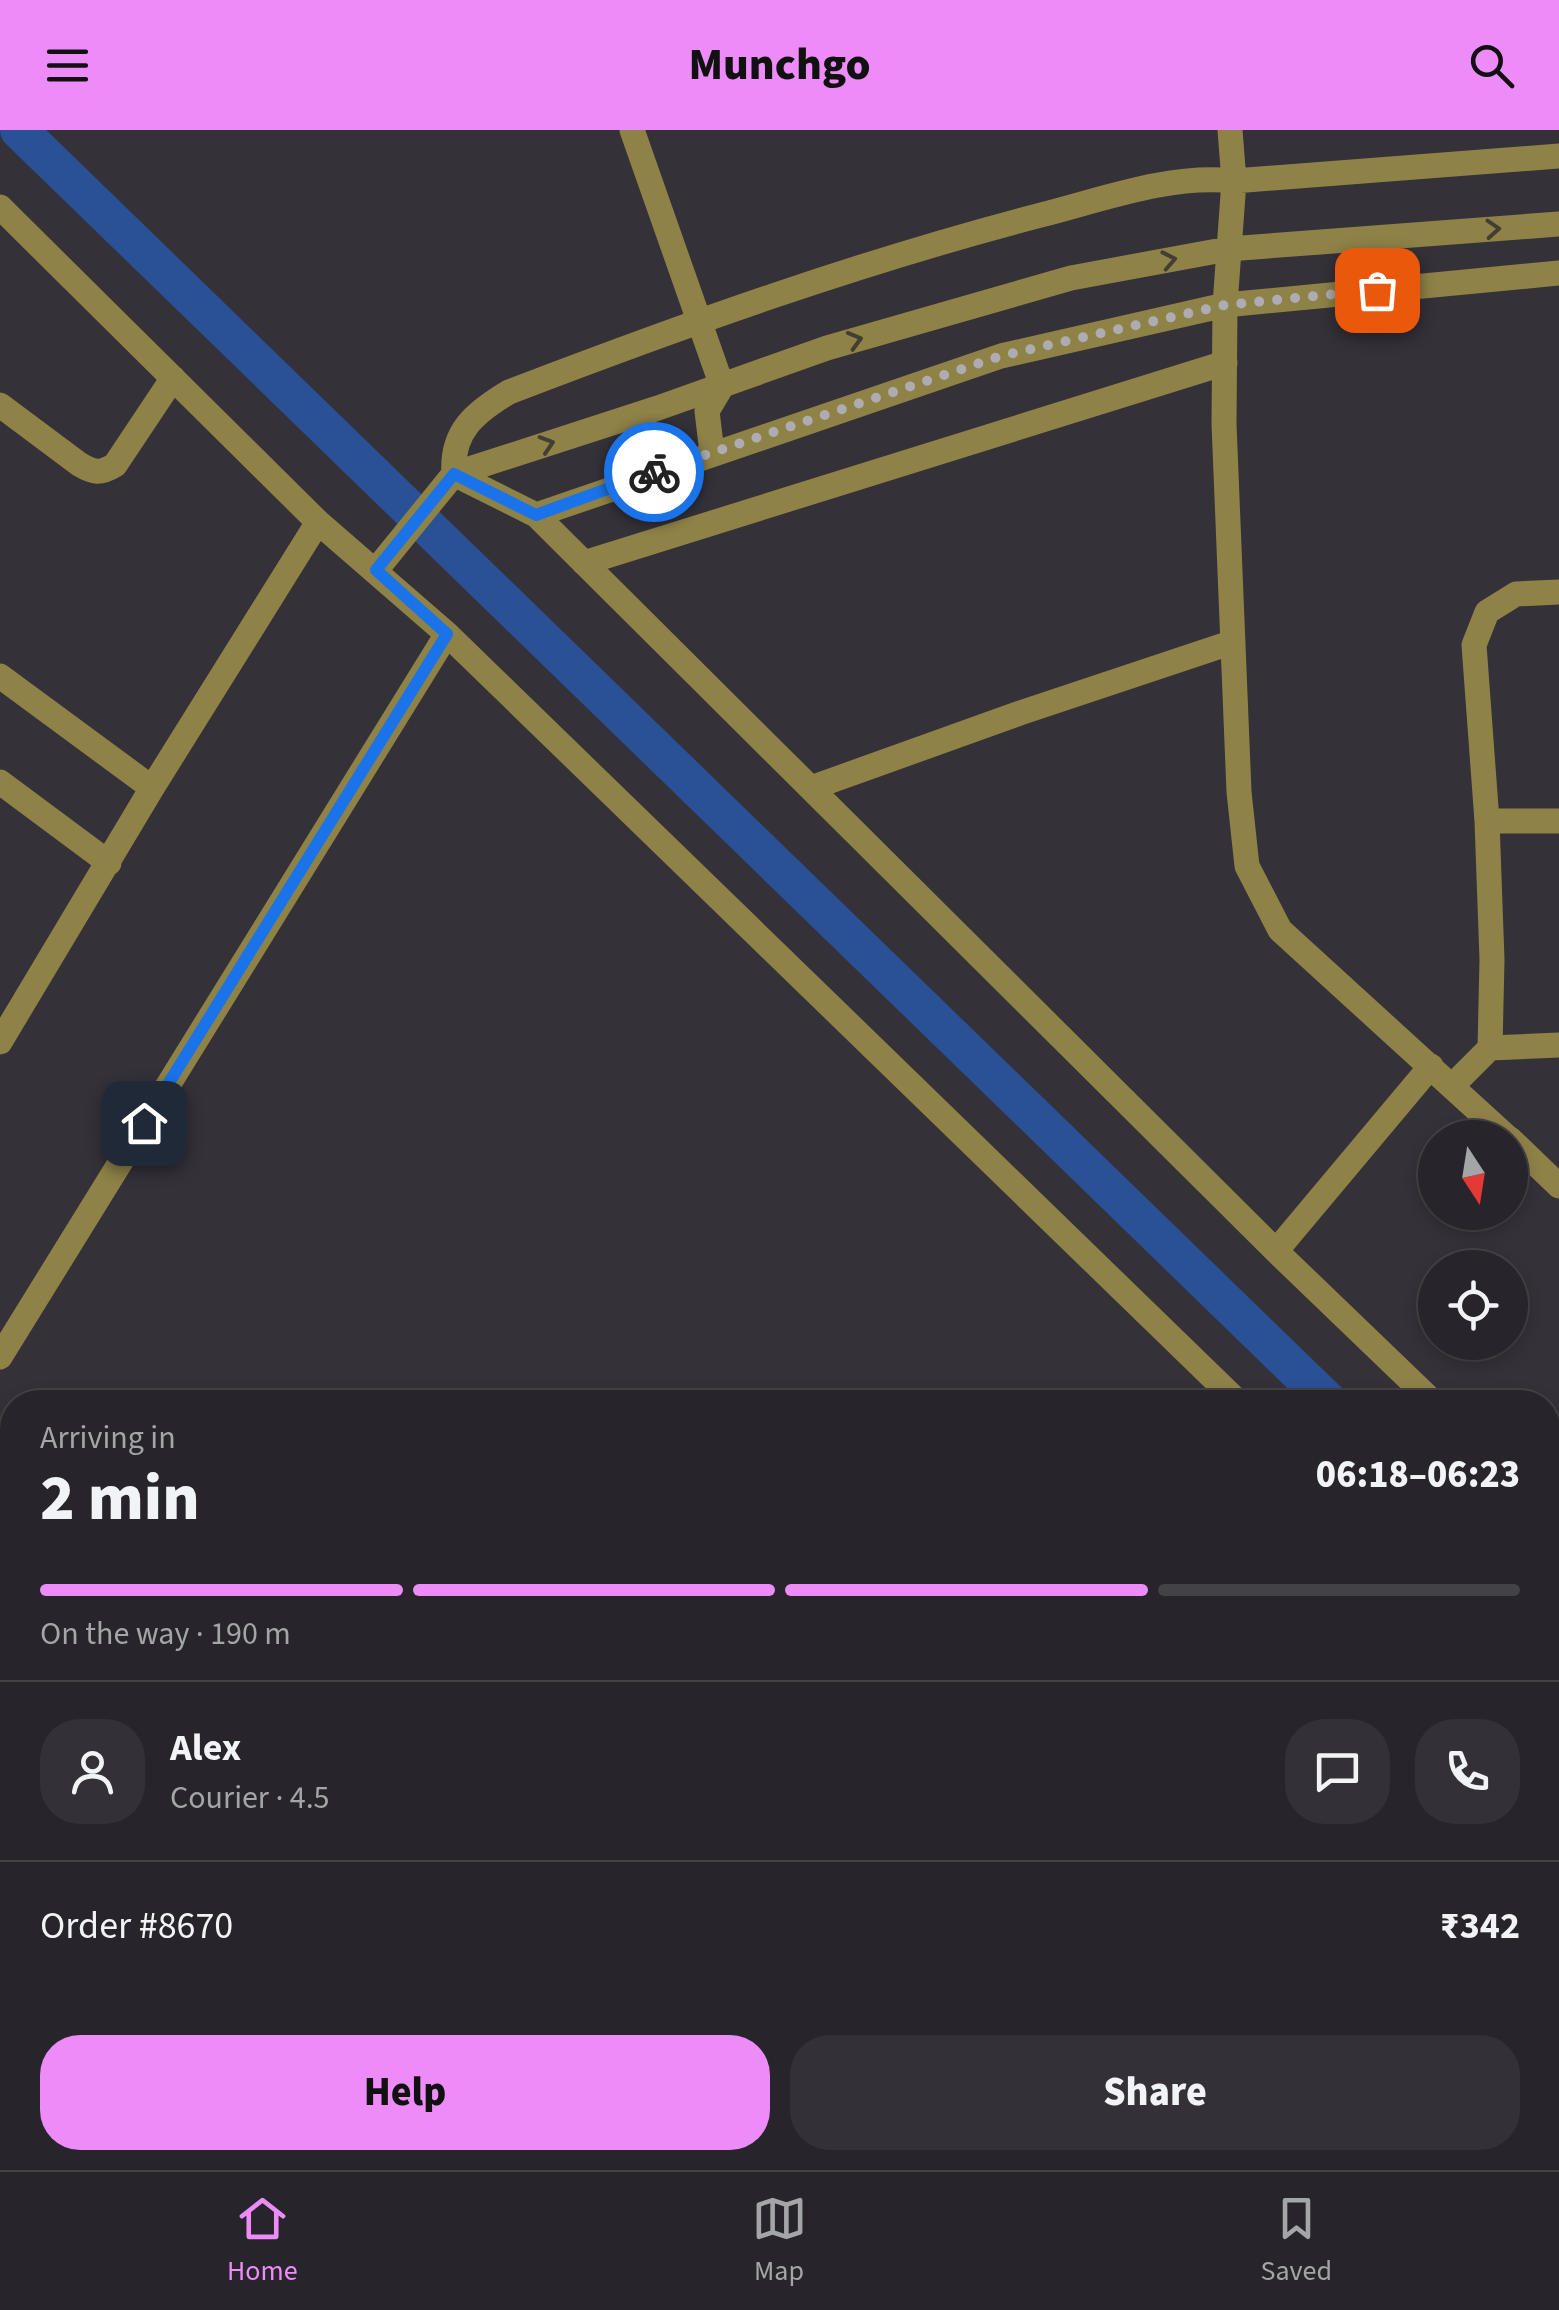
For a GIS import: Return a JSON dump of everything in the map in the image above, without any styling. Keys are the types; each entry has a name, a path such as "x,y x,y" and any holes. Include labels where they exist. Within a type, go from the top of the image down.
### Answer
{"street":[{"path":"632,130 722,386"},
{"path":"1230,130 1234,181 1225,363 1238,792 1247,866 1280,930 1490,1120"},
{"path":"384,560 447,484 461,432 490,404 510,392 699,319 944,240 1173,182 1208,178 1234,181 1559,156"},
{"path":"0,207 318,522 384,560 447,634 1226,1390"},
{"path":"447,484 827,348 1071,278 1228,248 1559,224"},
{"path":"536,515 1001,356 1225,305 1559,274"},
{"path":"584,563 1225,363"},
{"path":"0,406 79,464 92,472 103,472 116,465 173,378"},
{"path":"712,453 707,410 722,386"},
{"path":"447,484 536,515 1421,1390"},
{"path":"0,1042 318,522"},
{"path":"1490,1048 1492,960 1487,821 1474,645 1487,612 1516,594 1559,592"},
{"path":"0,1357 447,634"},
{"path":"811,788 1233,642"},
{"path":"0,676 152,788"},
{"path":"0,782 109,863"},
{"path":"1487,821 1559,821"},
{"path":"1453,1085 1490,1048 1559,1045"},
{"path":"1276,1251 1430,1066"},
{"path":"1528,1156 1559,1186"}],"waterway":[{"path":"19,130 1317,1390"}],"way so far":[{"path":"654,472 1001,356 1225,305 1377,290"}],"route":[{"path":"144,1123 447,634 376,570 454,474 536,515 654,472"}]}
